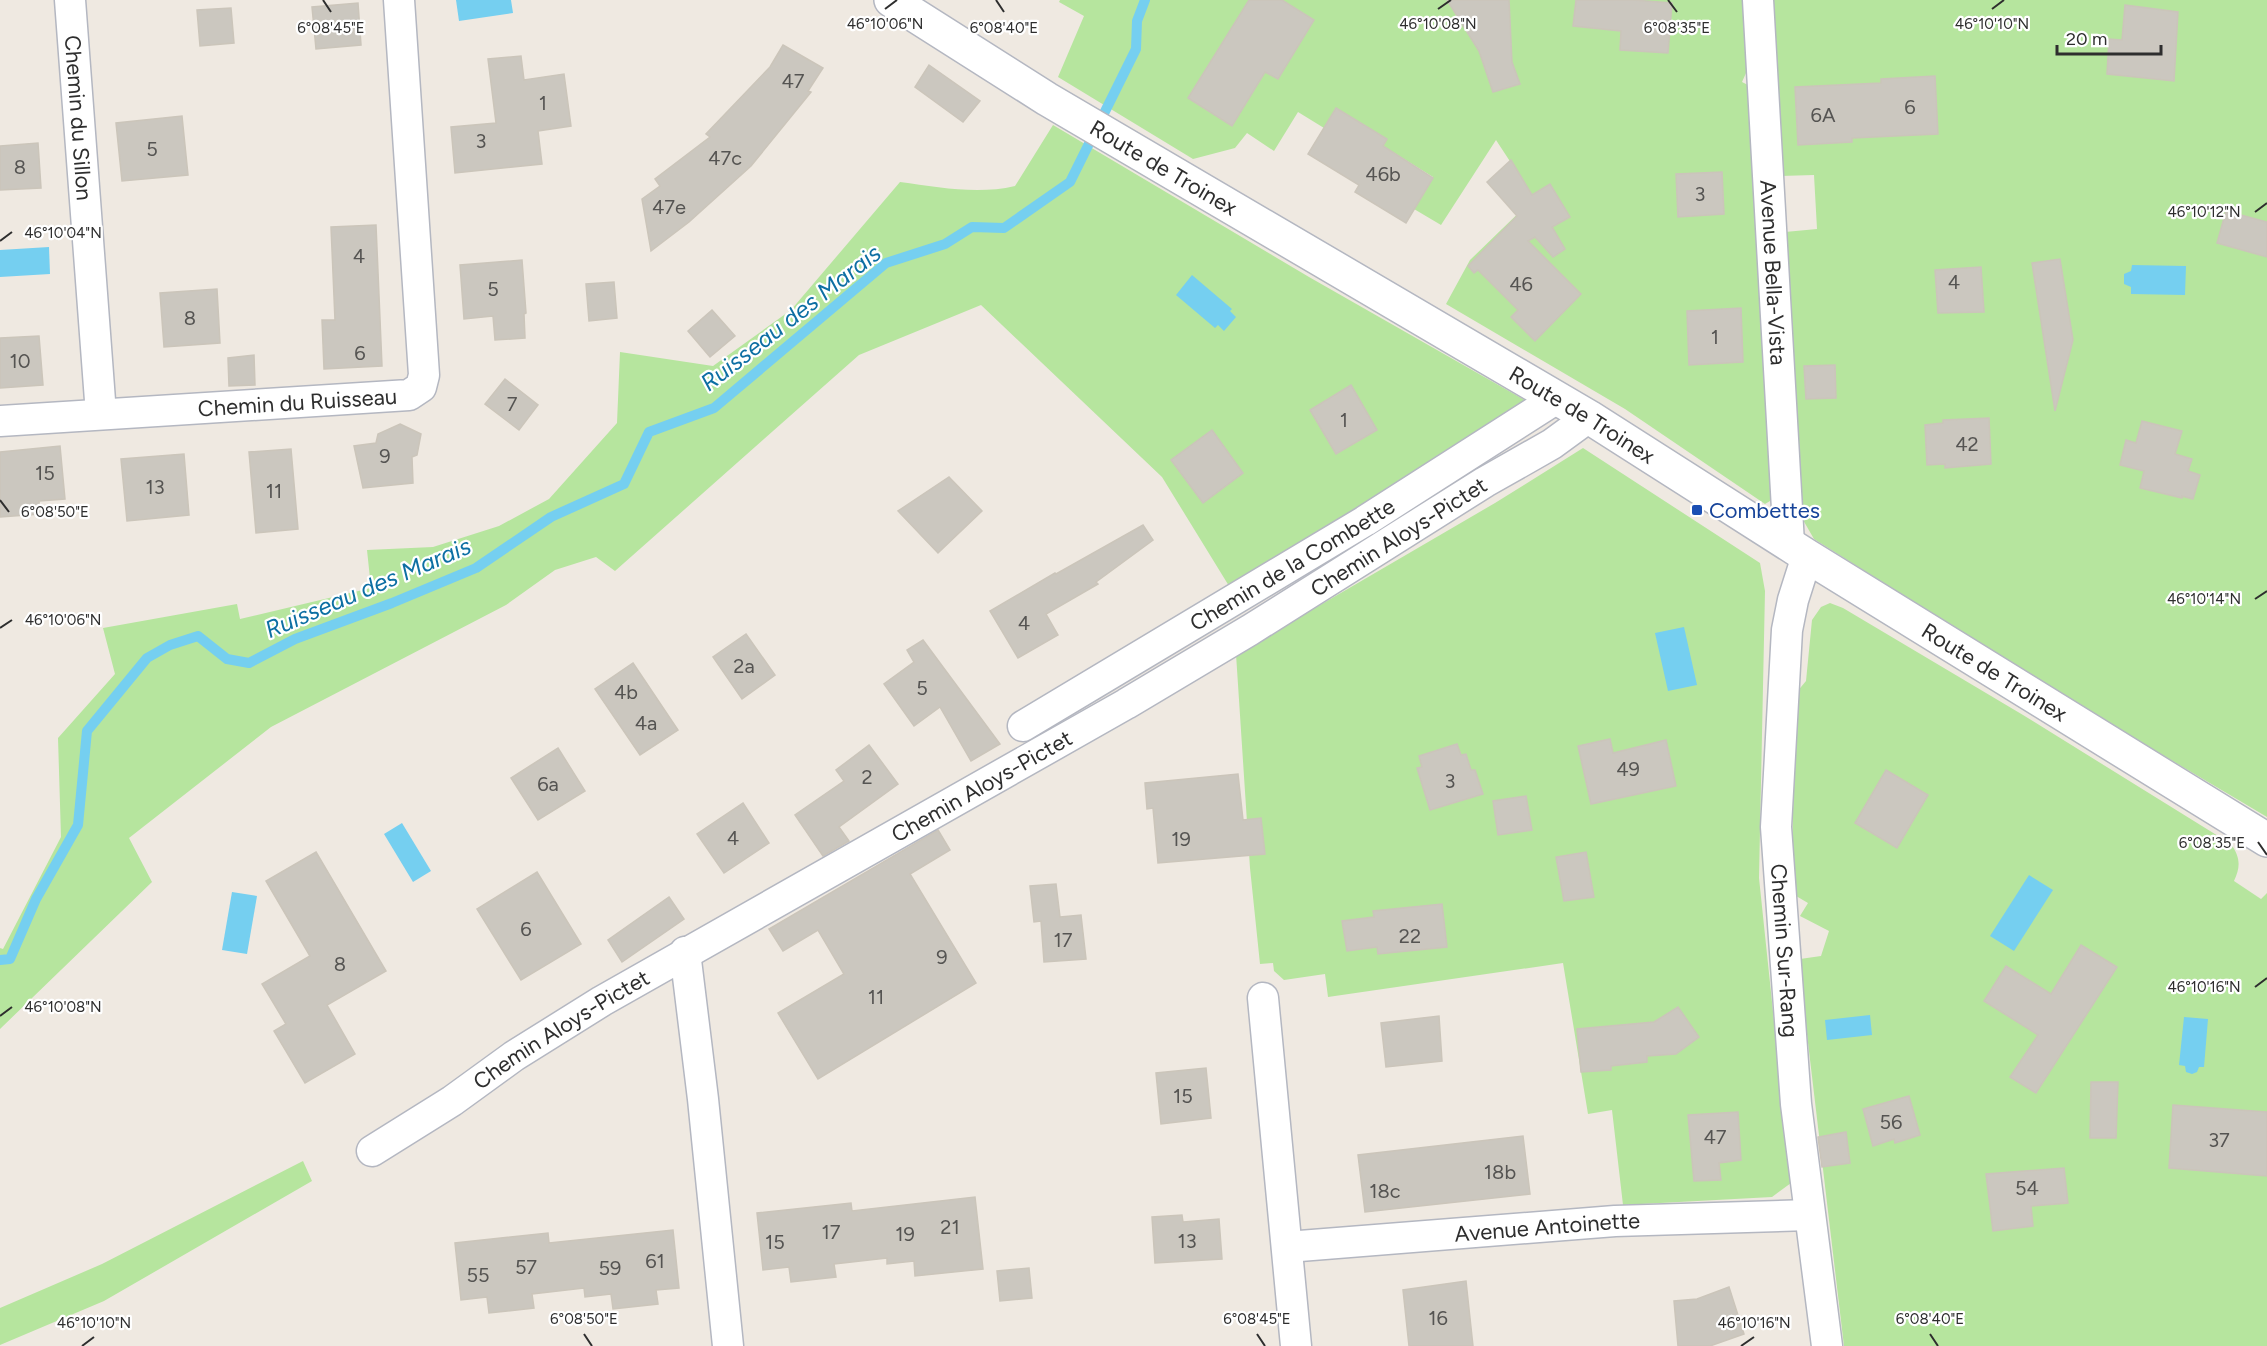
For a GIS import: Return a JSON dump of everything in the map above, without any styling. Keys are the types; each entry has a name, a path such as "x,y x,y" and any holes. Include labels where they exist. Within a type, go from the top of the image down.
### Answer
{"street":[{"name":"Chemin du Sillon","path":"70,0 101,414"},
{"name":"Chemin du Ruisseau","path":"0,421 409,394 421,387 424,375 399,0"},
{"name":"Route de Troinex","path":"891,0 1047,99 1589,417 1798,550 2267,840"},
{"name":"Avenue Bella-Vista","path":"1758,0 1798,550"},
{"name":"Chemin de la Combette","path":"1023,726 1365,521 1557,398"},
{"name":"Chemin Aloys-Pictet","path":"372,1151 452,1101 514,1056 686,952 1126,704 1260,624 1485,482 1526,460 1589,417"},
{"name":"Chemin Sur-Rang","path":"1798,550 1787,630 1776,826 1796,1104 1827,1346"},
{"path":"686,952 728,1346"},
{"path":"1263,998 1296,1346"},
{"name":"Avenue Antoinette","path":"1287,1247 1615,1221 1809,1215"}],"green space":[{"path":"1060,0 1750,0 1754,55 1742,82 1752,87 1775,498 1765,504 1625,409 1446,304 1470,260 1534,198 1496,140 1441,225 1414,209 1433,177 1383,146 1387,139 1336,108 1324,128 1298,112 1274,151 1247,133 1235,148 1193,159 1058,77 1084,16 1059,2"},
{"path":"1770,0 2267,0 2267,817 2053,690 1814,539 1795,506 1785,232 1817,229 1814,175 1780,176"},
{"path":"1053,125 1309,277 1528,402 1338,522 1229,586 1162,477 981,305 859,355 615,571 596,557 555,570 506,605 271,727 129,838 152,882 0,1029 0,948 3,949 61,837 58,738 115,674 103,628 237,604 240,619 371,588 367,550 433,547 499,526 549,499 617,423 620,352 713,366 791,310 900,182 972,190 1015,186"},
{"path":"1583,448 1760,563 1765,591 1759,878 1791,1183 1772,1197 1623,1205 1612,1110 1588,1114 1563,963 1328,997 1325,974 1284,980 1274,971 1273,963 1260,964 1250,868 1236,654 1495,503"},
{"path":"1830,603 1843,608 2023,715 2231,844 2238,862 2238,871 2234,881 2261,899 2267,893 2267,1346 1844,1346 1800,959 1821,956 1829,931 1800,916 1808,903 1791,893 1796,693 1806,681 1812,620 1821,607"},
{"path":"303,1161 312,1181 104,1301 0,1345 0,1308 102,1264"}],"water":[{"path":"456,0 511,0 513,13 459,21"},
{"path":"49,247 50,274 0,277 0,250"},
{"path":"2132,265 2186,266 2185,295 2131,294 2131,287 2124,284 2124,274 2131,271"},
{"path":"1192,275 1232,309 1230,311 1236,317 1224,331 1218,325 1215,328 1176,295"},
{"path":"1684,627 1697,685 1668,691 1655,633"},
{"path":"402,823 431,871 413,882 384,834"},
{"path":"2029,875 2053,890 2014,951 1990,936"},
{"path":"232,892 257,896 247,954 222,950"},
{"path":"1870,1015 1872,1035 1827,1040 1825,1020"},
{"path":"2184,1017 2208,1019 2204,1067 2199,1067 2197,1072 2192,1074 2186,1072 2185,1066 2179,1065"}],"building":[{"path":"1249,0 1282,0 1314,20 1278,79 1265,72 1232,126 1188,98"},
{"path":"1447,0 1509,0 1512,62 1520,84 1493,92 1479,51"},
{"path":"1576,0 1672,3 1668,53 1620,50 1621,31 1573,26"},
{"path":"358,3 361,45 316,49 312,7"},
{"path":"2125,5 2178,12 2174,81 2107,74 2109,39 2122,40"},
{"path":"231,8 234,43 200,46 197,10"},
{"path":"783,45 823,68 808,91 811,92 751,166 689,222 651,251 642,199 660,186 655,179 710,137 706,134 770,67"},
{"path":"521,56 524,80 564,74 571,126 538,131 542,164 455,173 451,127 496,123 488,59"},
{"path":"929,65 980,101 963,122 915,87"},
{"path":"1935,76 1938,134 1852,138 1852,142 1798,145 1795,87 1881,83 1881,79"},
{"path":"1336,108 1387,139 1383,146 1433,178 1406,223 1355,192 1359,185 1308,154"},
{"path":"182,116 188,175 122,181 116,123"},
{"path":"38,143 41,188 0,190 0,146"},
{"path":"1511,160 1532,195 1550,184 1570,217 1552,227 1565,249 1553,257 1535,237 1528,241 1581,294 1535,341 1511,317 1518,310 1478,270 1474,273 1468,266 1517,216 1487,182"},
{"path":"1722,172 1724,214 1678,217 1676,174"},
{"path":"2226,211 2267,222 2267,257 2217,243"},
{"path":"376,225 382,366 324,369 322,320 335,320 331,227"},
{"path":"2060,259 2073,340 2055,411 2032,263"},
{"path":"522,260 526,313 524,314 525,338 495,340 493,316 464,319 460,265"},
{"path":"1981,267 1984,312 1938,313 1935,270"},
{"path":"614,282 617,318 589,321 586,284"},
{"path":"217,289 220,343 164,347 160,293"},
{"path":"1741,308 1743,362 1689,365 1687,311"},
{"path":"712,310 735,336 710,357 688,331"},
{"path":"39,336 43,385 0,388 0,338"},
{"path":"254,355 255,385 229,386 228,358"},
{"path":"1835,365 1836,398 1806,399 1804,366"},
{"path":"505,379 538,405 519,430 485,404"},
{"path":"1351,385 1377,430 1336,454 1310,410"},
{"path":"1989,418 1991,464 1945,468 1945,464 1927,465 1925,425 1943,423 1943,420"},
{"path":"2142,421 2182,431 2175,454 2192,459 2188,471 2200,475 2193,499 2140,488 2144,471 2120,465 2126,440 2136,443"},
{"path":"400,424 421,434 417,455 412,457 413,483 363,488 354,446 376,443 378,434"},
{"path":"1212,430 1243,473 1203,503 1171,460"},
{"path":"60,446 65,499 39,501 40,514 0,517 0,452"},
{"path":"291,449 298,529 256,533 249,452"},
{"path":"184,454 189,515 127,521 121,459"},
{"path":"949,477 982,511 938,553 898,511"},
{"path":"1143,525 1153,540 1096,582 1098,584 1046,614 1058,635 1018,658 990,611"},
{"path":"746,634 775,675 742,699 713,657"},
{"path":"923,640 1000,744 971,761 940,707 914,726 884,684 914,662 907,650"},
{"path":"633,663 678,730 640,755 595,689"},
{"path":"1610,739 1613,753 1666,740 1676,786 1591,804 1578,746"},
{"path":"1457,744 1461,755 1466,754 1471,770 1475,770 1483,794 1430,810 1417,768 1422,767 1419,756"},
{"path":"869,745 898,784 839,827 849,841 823,856 795,815 844,781 836,770"},
{"path":"558,748 585,791 538,820 511,778"},
{"path":"1886,770 1928,795 1897,848 1855,823"},
{"path":"1238,774 1243,820 1261,818 1265,854 1158,863 1153,808 1147,809 1145,783"},
{"path":"1526,796 1532,830 1498,835 1493,801"},
{"path":"743,803 769,843 724,873 697,834"},
{"path":"938,830 950,850 910,874 976,983 818,1079 778,1013 844,974 818,930 783,951 769,929"},
{"path":"316,852 386,971 327,1005 355,1054 305,1083 274,1031 286,1024 262,984 310,956 266,881"},
{"path":"1586,852 1594,897 1564,901 1556,857"},
{"path":"537,872 581,944 521,980 477,909"},
{"path":"1056,884 1060,917 1081,915 1086,959 1044,962 1041,921 1034,922 1030,886"},
{"path":"669,897 684,919 622,962 608,940"},
{"path":"1442,904 1447,947 1378,954 1377,947 1347,951 1342,921 1374,917 1373,911"},
{"path":"2081,945 2117,967 2036,1093 2010,1077 2038,1035 1984,1001 2006,966 2051,994"},
{"path":"1678,1007 1699,1037 1676,1054 1647,1056 1647,1062 1611,1066 1611,1070 1581,1072 1577,1029 1654,1022"},
{"path":"1439,1016 1442,1061 1386,1067 1381,1023"},
{"path":"1206,1068 1211,1118 1161,1124 1156,1073"},
{"path":"2091,1082 2118,1082 2116,1138 2090,1138"},
{"path":"1909,1096 1920,1135 1895,1143 1894,1139 1873,1146 1863,1109"},
{"path":"2173,1105 2267,1112 2267,1176 2169,1168"},
{"path":"1738,1112 1741,1160 1719,1163 1721,1180 1694,1181 1688,1115"},
{"path":"1846,1132 1850,1163 1822,1167 1818,1137"},
{"path":"1523,1136 1530,1194 1365,1212 1358,1155"},
{"path":"2064,1168 2068,1203 2031,1206 2033,1226 1993,1231 1986,1174"},
{"path":"975,1197 983,1269 915,1276 914,1261 887,1264 887,1258 834,1264 836,1277 791,1282 789,1267 763,1270 757,1213 851,1203 852,1211"},
{"path":"1182,1215 1183,1222 1219,1219 1222,1259 1155,1263 1152,1217"},
{"path":"673,1230 679,1288 656,1290 658,1304 613,1309 611,1294 585,1297 584,1288 532,1294 534,1308 489,1313 487,1297 461,1300 455,1243 548,1233 549,1243"},
{"path":"1029,1268 1032,1298 1000,1301 997,1271"},
{"path":"1466,1281 1473,1346 1409,1346 1403,1290"},
{"path":"1729,1287 1744,1334 1710,1346 1678,1346 1674,1301 1697,1299"}],"waterway":[{"name":"Ruisseau des Marais","path":"0,960 10,959 36,899 78,825 87,731 147,658 170,645 198,636 227,659 249,663 295,639 392,603 476,568 551,517 624,484 649,432 714,408 886,263 945,244 972,227 1004,228 1070,182 1136,49 1137,21 1145,0"}],"place":[{"name":"Combettes","path":"1697,510"}]}
